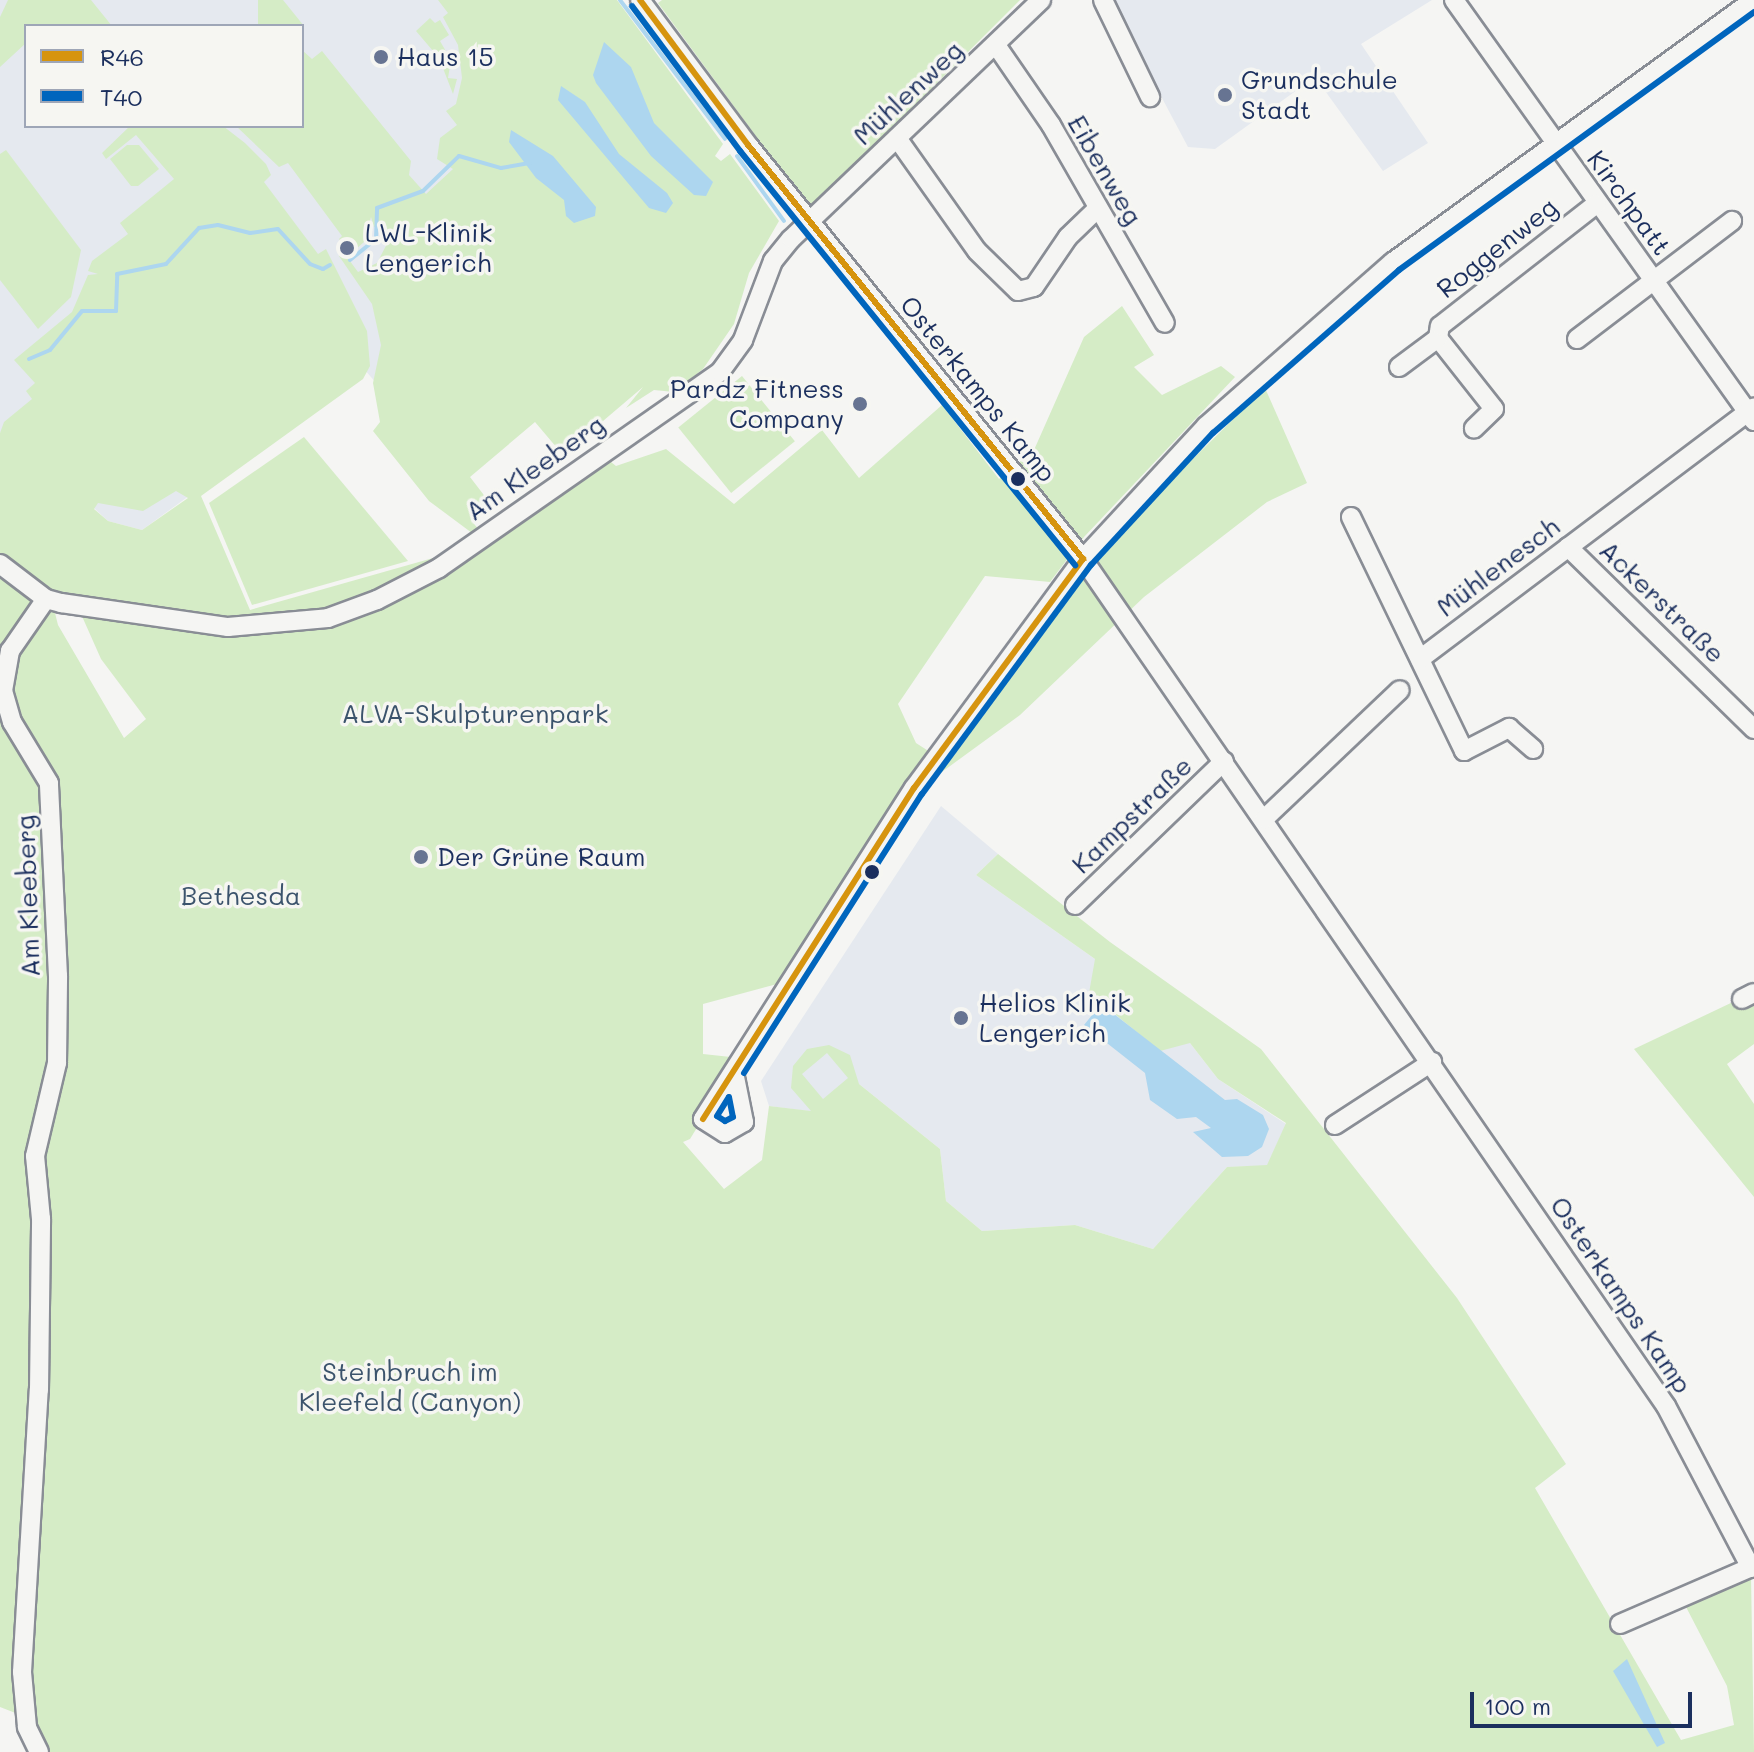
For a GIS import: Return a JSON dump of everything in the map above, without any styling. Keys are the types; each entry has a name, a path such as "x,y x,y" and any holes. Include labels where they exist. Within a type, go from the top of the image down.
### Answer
{"street":[{"name":"Osterkamps Kamp","path":"640,0 809,222 1083,559 1666,1406 1753,1567 1620,1624"},
{"name":"Mühlenweg","path":"809,222 1041,0"},
{"path":"1103,0 1150,97"},
{"name":"Kirchpatt","path":"1454,0 1596,204 1752,413"},
{"path":"734,1072 914,788 1083,559 1206,426 1303,336 1553,142 1753,0"},
{"name":"Eibenweg","path":"996,45 1051,125 1165,323"},
{"path":"897,138 977,251 1018,291 1034,287 1068,237 1097,209"},
{"name":"Roggenweg","path":"1399,367 1438,338 1440,326 1596,204"},
{"path":"1652,279 1732,221"},
{"name":"Am Kleeberg","path":"39,1752 27,1727 22,1672 39,1390 41,1219 35,1156 57,1063 58,976 49,783 12,722 3,691 10,651 46,599 228,627 328,618 377,600 439,568 720,372 743,340 773,261 809,222"},
{"name":"Kirchpatt","path":"1577,339 1652,279"},
{"name":"Roggenweg","path":"1438,338 1494,409 1474,428"},
{"name":"Mühlenesch","path":"1420,659 1752,413"},
{"path":"1351,517 1464,751 1509,728 1533,749"},
{"name":"Ackerstraße","path":"1568,547 1754,729"},
{"path":"0,564 46,599"},
{"path":"1264,819 1400,690"},
{"name":"Kampstraße","path":"1075,905 1224,761"},
{"path":"1335,1125 1432,1062"}],"shaded area":[{"name":"LWL-Klinik Lengerich","path":"0,0 585,0 430,445 364,369 142,530 108,521 5,426 0,433"},
{"name":"Grundschule Stadt","path":"1110,0 1432,0 1361,44 1428,143 1383,171 1315,77 1215,149 1188,147"},
{"name":"Helios Klinik Lengerich","path":"941,806 998,854 976,875 1095,959 1190,1043 1218,1079 1286,1124 1267,1166 1227,1167 1153,1249 1075,1225 982,1231 946,1201 940,1149 859,1084 831,1114 769,1106 761,1081"}],"green space":[{"path":"8,0 91,0 110,24 24,24 24,45 0,67 0,17"},
{"path":"258,0 283,0 302,24 258,24"},
{"path":"438,0 617,0 723,144 715,156 721,161 730,154 779,221 749,273 734,324 703,369 674,392 654,390 626,408 643,387 563,455 535,422 470,477 490,503 471,520 479,530 472,533 429,501 373,431 380,422 373,383 381,345 372,304 339,256 345,247 339,239 342,236 288,163 279,167 238,128 304,128 304,52 312,59 322,51 411,161 409,175 426,194 453,169 437,159 440,138 457,125 446,111 456,104 462,78 458,45 443,17 448,13","holes":["371,217 374,227 389,231 390,238 377,263 358,272 347,257 364,242"]},
{"path":"662,0 1020,0 810,210 658,3"},
{"path":"430,18 435,23 440,20 449,35 440,41 451,60 448,78 457,79 453,94 439,58 416,31"},
{"name":"Steinbruch im Kleefeld (Canyon)","path":"128,128 226,128 266,164 271,175 264,182 318,254 326,249 367,331 370,366 363,379 201,496 250,610 433,558 443,574 611,462 616,466 666,449 734,504 822,430 859,478 942,405 999,479 1034,450 1084,337 1122,306 1154,355 1134,367 1162,395 1221,366 1235,377 1084,537 1050,582 985,576 898,704 916,743 930,752 781,983 703,1004 703,1054 740,1058 690,1139 683,1142 724,1189 762,1160 769,1106 811,1111 791,1088 793,1066 807,1049 829,1045 850,1055 859,1084 940,1149 946,1201 982,1231 1075,1225 1153,1249 1227,1167 1267,1165 1286,1123 1218,1079 1190,1043 1160,1051 1089,993 1095,959 976,875 998,854 1110,942 1261,1049 1457,1298 1566,1464 1535,1488 1681,1740 1734,1725 1727,1686 1685,1605 1751,1576 1754,1752 45,1752 36,1738 36,1721 0,1707 0,433 4,422 32,399 26,391 35,383 14,360 72,312 88,275 98,274 88,271 92,261 128,234 120,223 174,179 136,135 106,159 102,153","holes":["176,491 188,498 142,530 108,521 94,509 98,503 143,511","51,597 81,614 101,659 146,719 124,738 58,625","827,1053 848,1078 823,1099 802,1074"]},
{"path":"127,145 139,145 159,169 138,186 131,186 110,159"},
{"path":"6,150 81,250 71,297 38,329 0,280 0,154"},
{"path":"742,376 795,441 731,493 678,428"},
{"path":"1265,388 1307,483 1267,502 1144,597 1020,715 935,777 1092,558"},
{"path":"304,437 408,561 252,605 209,503"},
{"path":"1754,992 1754,1044 1727,1064 1754,1104 1754,1197 1634,1049"}],"water":[{"path":"604,42 631,67 654,123 713,182 706,196 694,195 651,156 596,83 593,75"},
{"path":"561,86 585,102 619,154 667,193 673,203 666,213 649,208 558,100"},
{"path":"511,130 553,156 596,207 595,216 574,223 566,216 564,200 536,178 509,142"},
{"path":"1101,1004 1225,1100 1237,1099 1263,1115 1269,1129 1262,1147 1248,1156 1222,1157 1193,1132 1211,1128 1196,1117 1177,1119 1150,1100 1145,1073 1084,1025"},
{"path":"1627,1659 1665,1743 1657,1747 1613,1671"}],"waterway":[{"path":"620,0 725,139"},
{"path":"350,260 376,239 377,208 423,191 459,156 501,168 530,163"},
{"path":"737,156 784,221"},
{"path":"29,359 50,350 82,311 116,311 117,274 166,264 199,228 218,225 250,233 278,229 310,264 323,269 330,265"}],"transit line":[{"name":"R46","path":"640,0 748,145 1083,559"},
{"name":"T40","path":"632,6 740,151 1075,565"},
{"name":"T40","path":"744,1073 922,794 1091,565 1213,433 1399,270 1754,12"},
{"name":"R46","path":"703,1119 914,788 1083,559"},
{"name":"T40","path":"729,1097 733,1117 725,1121 717,1116 729,1097"}],"place":[{"name":"Haus 15","path":"381,57"},
{"name":"Grundschule Stadt","path":"1225,95"},
{"name":"LWL-Klinik Lengerich","path":"347,248"},
{"name":"Pardz Fitness Company","path":"860,404"},
{"name":"Der Grüne Raum","path":"421,857"},
{"name":"Helios Klinik Lengerich","path":"961,1018"}],"park label":[{"name":"ALVA-Skulpturenpark","path":"475,714"},
{"name":"Bethesda","path":"241,896"}]}
